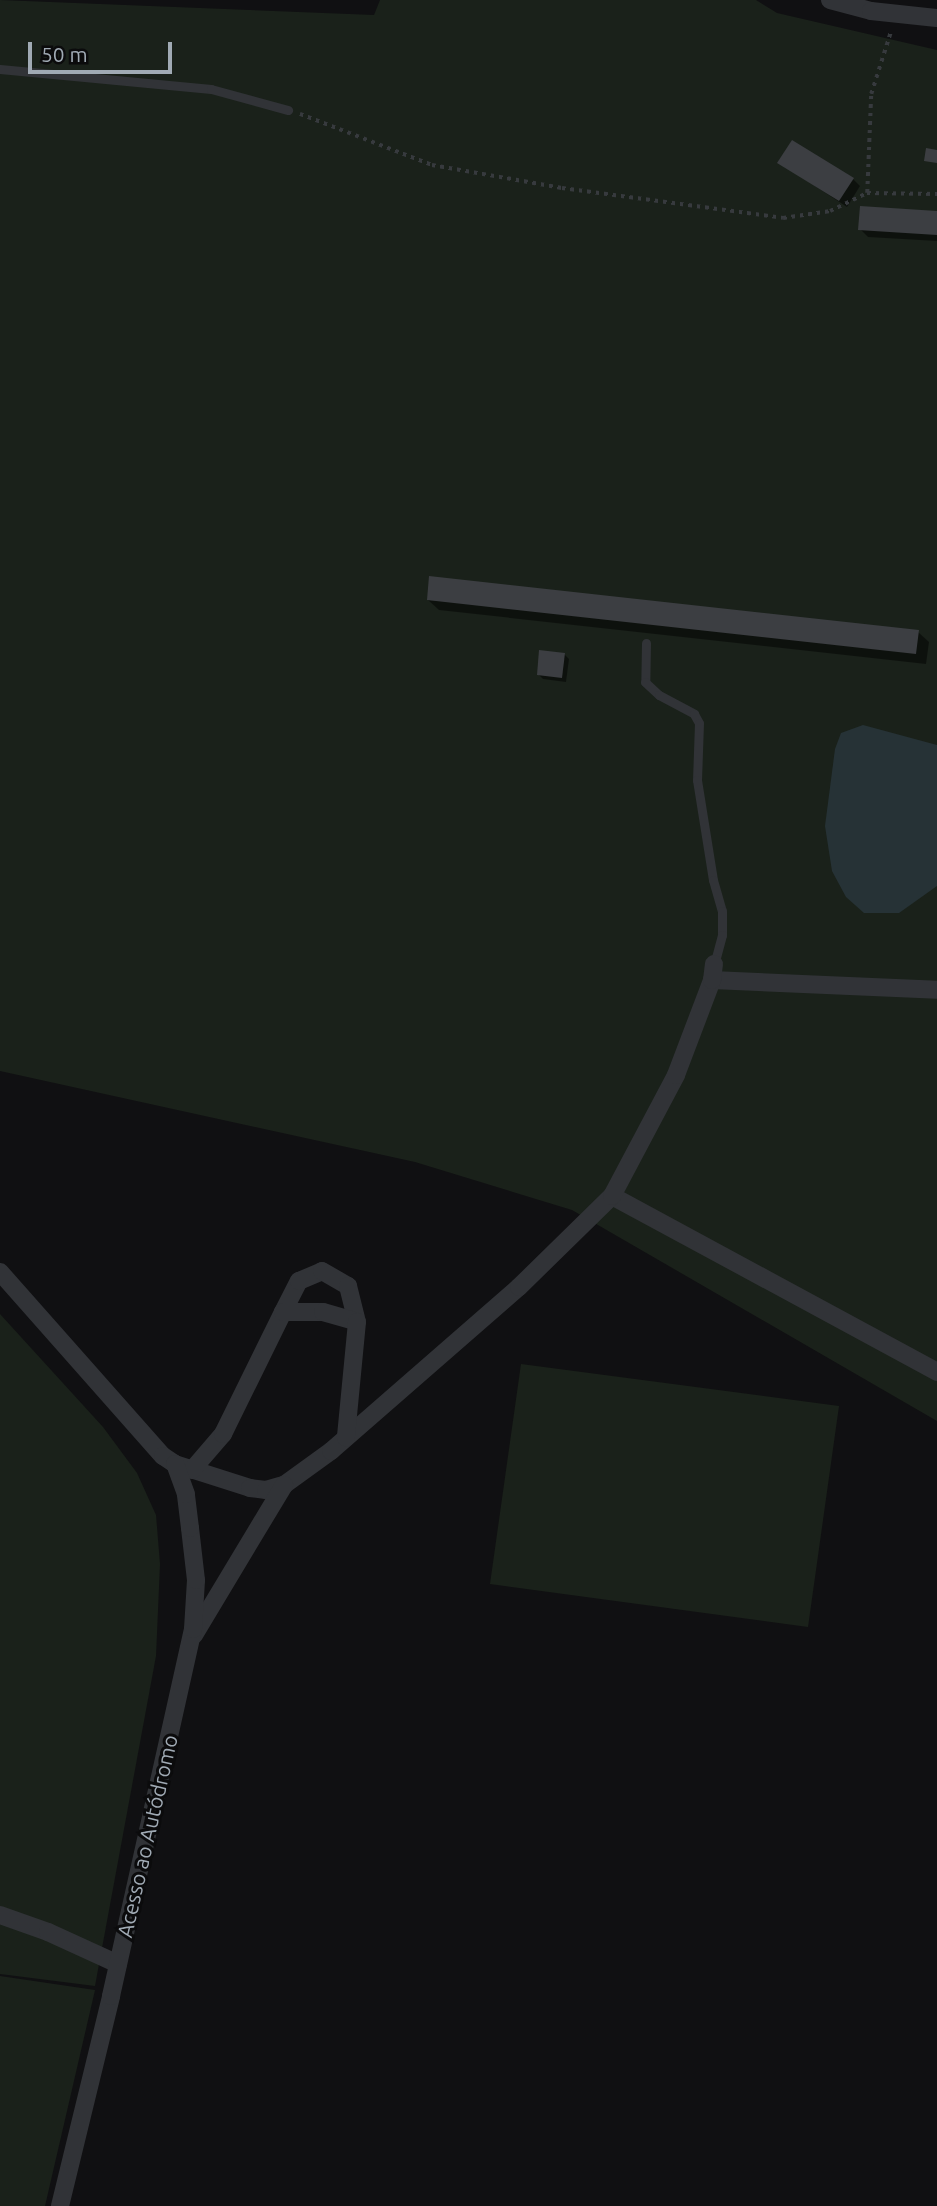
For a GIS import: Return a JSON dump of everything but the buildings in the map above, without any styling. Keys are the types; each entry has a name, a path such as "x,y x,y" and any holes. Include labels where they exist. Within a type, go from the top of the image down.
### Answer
{"street":[{"path":"831,0 871,11 937,18"},
{"path":"191,1641 284,1485 346,1437 519,1287 612,1196 676,1074 713,972 937,990"},
{"path":"612,1196 937,1372"},
{"path":"184,1467 223,1434 299,1281 322,1271 348,1286 357,1322 346,1437"},
{"path":"0,1272 163,1456 184,1467 250,1488 266,1490 284,1485"},
{"path":"283,1312 323,1311 357,1322"},
{"name":"Acesso ao Autódromo","path":"60,2206 191,1641 195,1580 184,1467"},
{"path":"0,1915 39,1928 118,1964"}],"lane":[{"path":"0,69 211,89 288,110"},
{"path":"646,643 645,682 659,695 694,714 699,723 697,780 713,880 722,911 722,935 713,972"}],"path":[{"path":"867,193 871,94 890,39 894,12"},
{"path":"288,110 432,165 562,188 783,218 830,211 867,193 937,194"}],"shaded area":[{"path":"0,0 374,15 380,0 756,0 777,13 937,50 937,1421 572,1210 415,1162 0,1071"},
{"path":"863,725 937,745 937,886 899,913 864,913 846,897 832,871 825,826 835,749 841,733"},
{"path":"0,1314 103,1427 137,1473 156,1515 160,1564 156,1656 95,1986 0,1974"},
{"path":"521,1364 839,1406 808,1627 490,1584"},
{"path":"0,1976 95,1990 45,2206 0,2206"}]}
